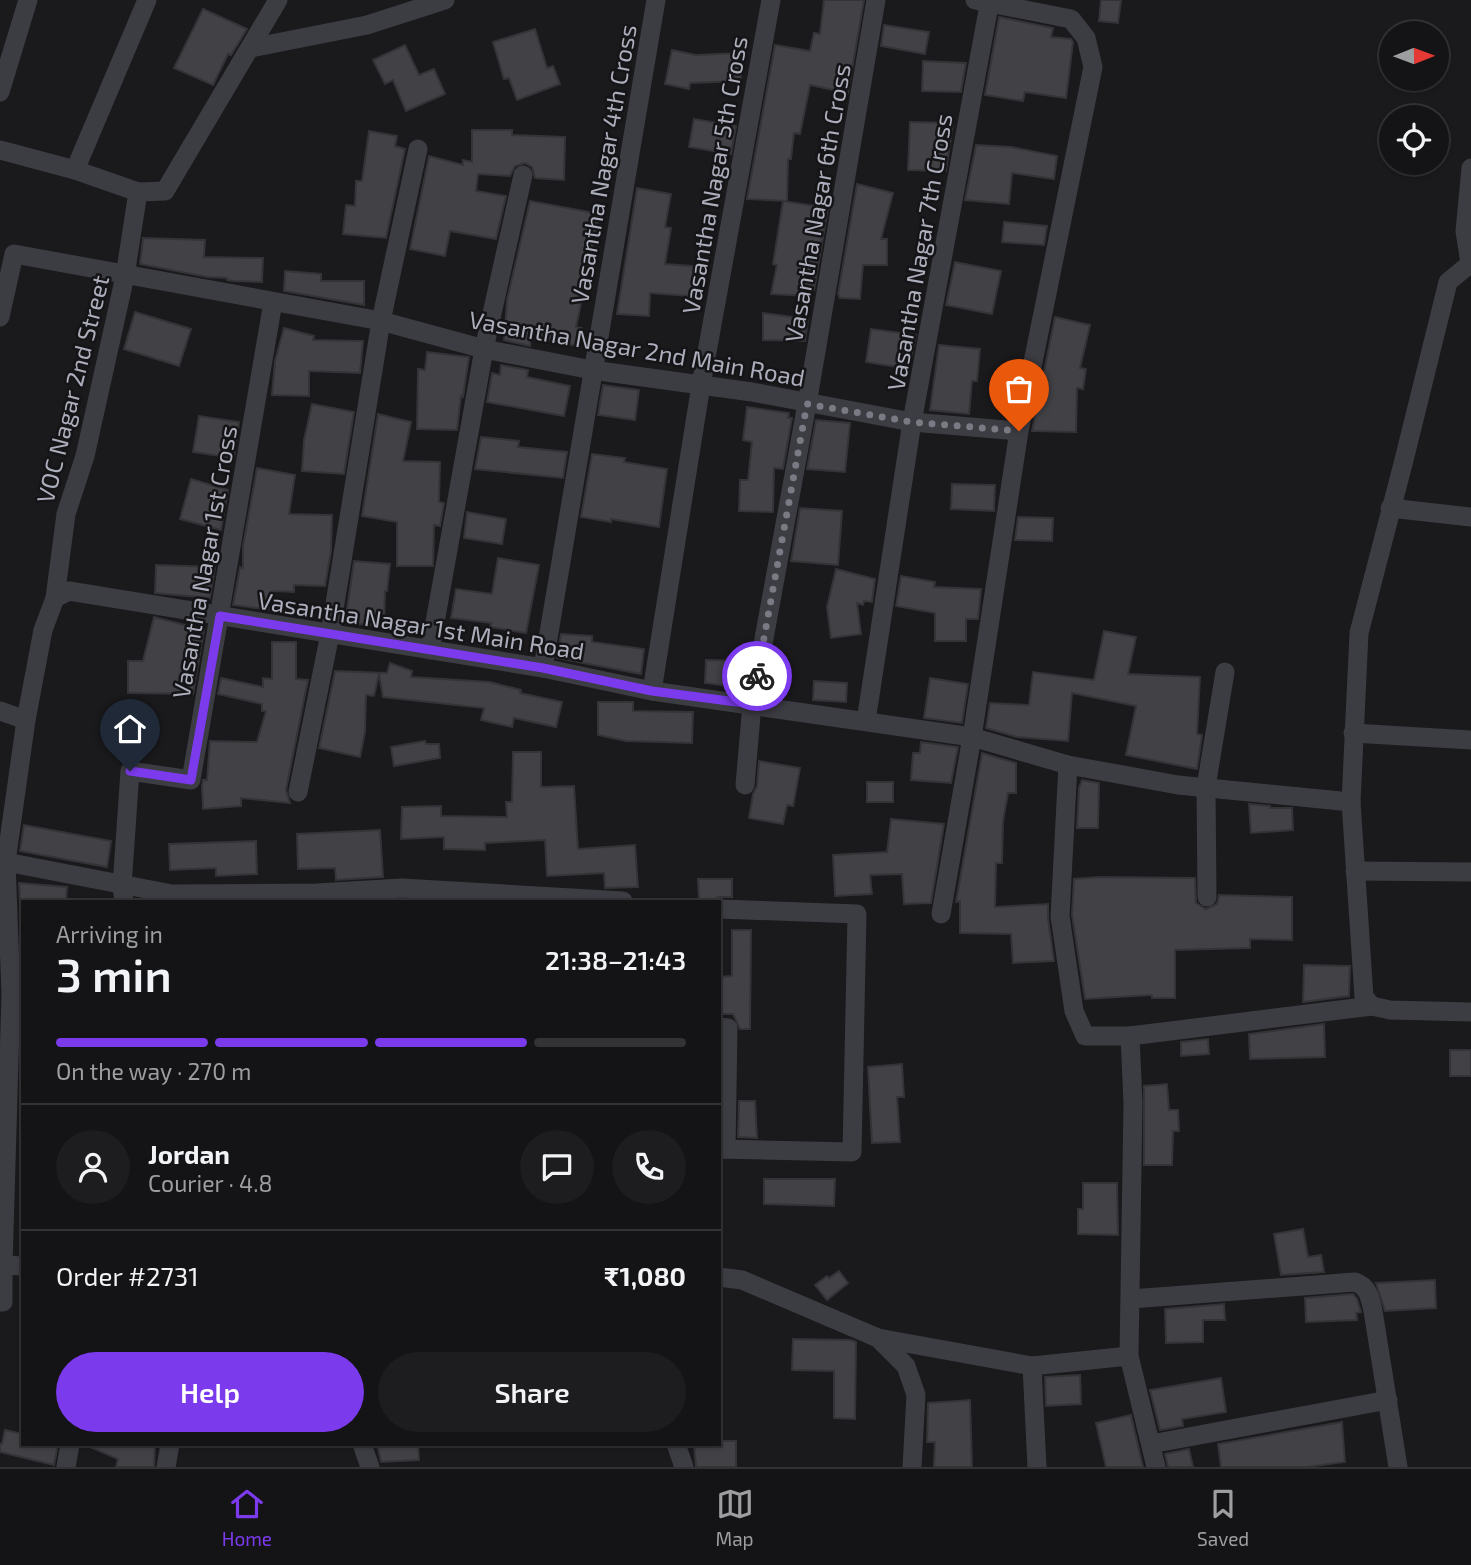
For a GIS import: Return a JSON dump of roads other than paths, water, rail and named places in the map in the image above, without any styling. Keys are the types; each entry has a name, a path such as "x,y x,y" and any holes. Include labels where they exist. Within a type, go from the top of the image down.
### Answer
{"street":[{"path":"0,92 29,0"},
{"path":"75,170 147,0"},
{"path":"0,150 75,170 138,192 165,191 278,0"},
{"path":"251,48 366,25 444,0"},
{"name":"Vasantha Nagar 4th Cross","path":"543,668 656,0"},
{"name":"Vasantha Nagar 5th Cross","path":"652,691 701,385 771,0"},
{"name":"Vasantha Nagar 6th Cross","path":"745,785 752,704 807,404 876,0"},
{"path":"941,914 972,737 1019,431 1093,67 1086,38 1071,19 985,1"},
{"name":"Vasantha Nagar 7th Cross","path":"866,721 912,422 985,1"},
{"path":"299,792 330,634 381,321 418,149"},
{"path":"1372,1006 1364,997 1362,983 1351,802 1359,633 1448,282 1471,263 1465,231 1471,167"},
{"path":"430,650 484,349 523,175"},
{"name":"VOC Nagar 2nd Street","path":"0,1302 11,994 3,860 43,630 55,598 66,514 85,456 125,276 138,192"},
{"name":"Vasantha Nagar 2nd Main Road","path":"0,317 14,254 381,321 484,349 592,370 701,385 912,422 1019,431"},
{"name":"Vasantha Nagar 1st Cross","path":"123,894 130,771 191,780 273,302"},
{"path":"1390,508 1471,517"},
{"name":"Vasantha Nagar 1st Main Road","path":"55,598 69,591 543,668 652,691 972,737 1068,765 1178,785 1351,802"},
{"path":"1207,897 1206,787 1225,671"},
{"path":"0,711 26,720"},
{"path":"1353,733 1471,740"},
{"path":"1068,765 1060,916 1074,1011 1085,1035 1130,1036 1372,1006 1390,1010 1471,1012"},
{"path":"3,860 123,894 173,898 277,897 402,888 606,900"},
{"path":"1355,871 1471,872"},
{"path":"721,909 857,914 852,1152 723,1149 728,1028 721,1027"},
{"path":"1130,1036 1133,1103 1129,1356 1156,1467"},
{"path":"3,1265 21,1266"},
{"path":"721,1277 742,1280 877,1338 1032,1366 1129,1356"},
{"path":"1131,1299 1355,1282 1363,1285 1369,1292 1373,1311 1398,1467"},
{"path":"877,1338 906,1366 916,1395 912,1467"},
{"path":"1032,1366 1037,1467"},
{"path":"1151,1444 1388,1400"},
{"path":"66,1467 70,1446"},
{"path":"166,1467 170,1446"},
{"path":"363,1446 370,1467"},
{"path":"677,1446 684,1467"}]}
